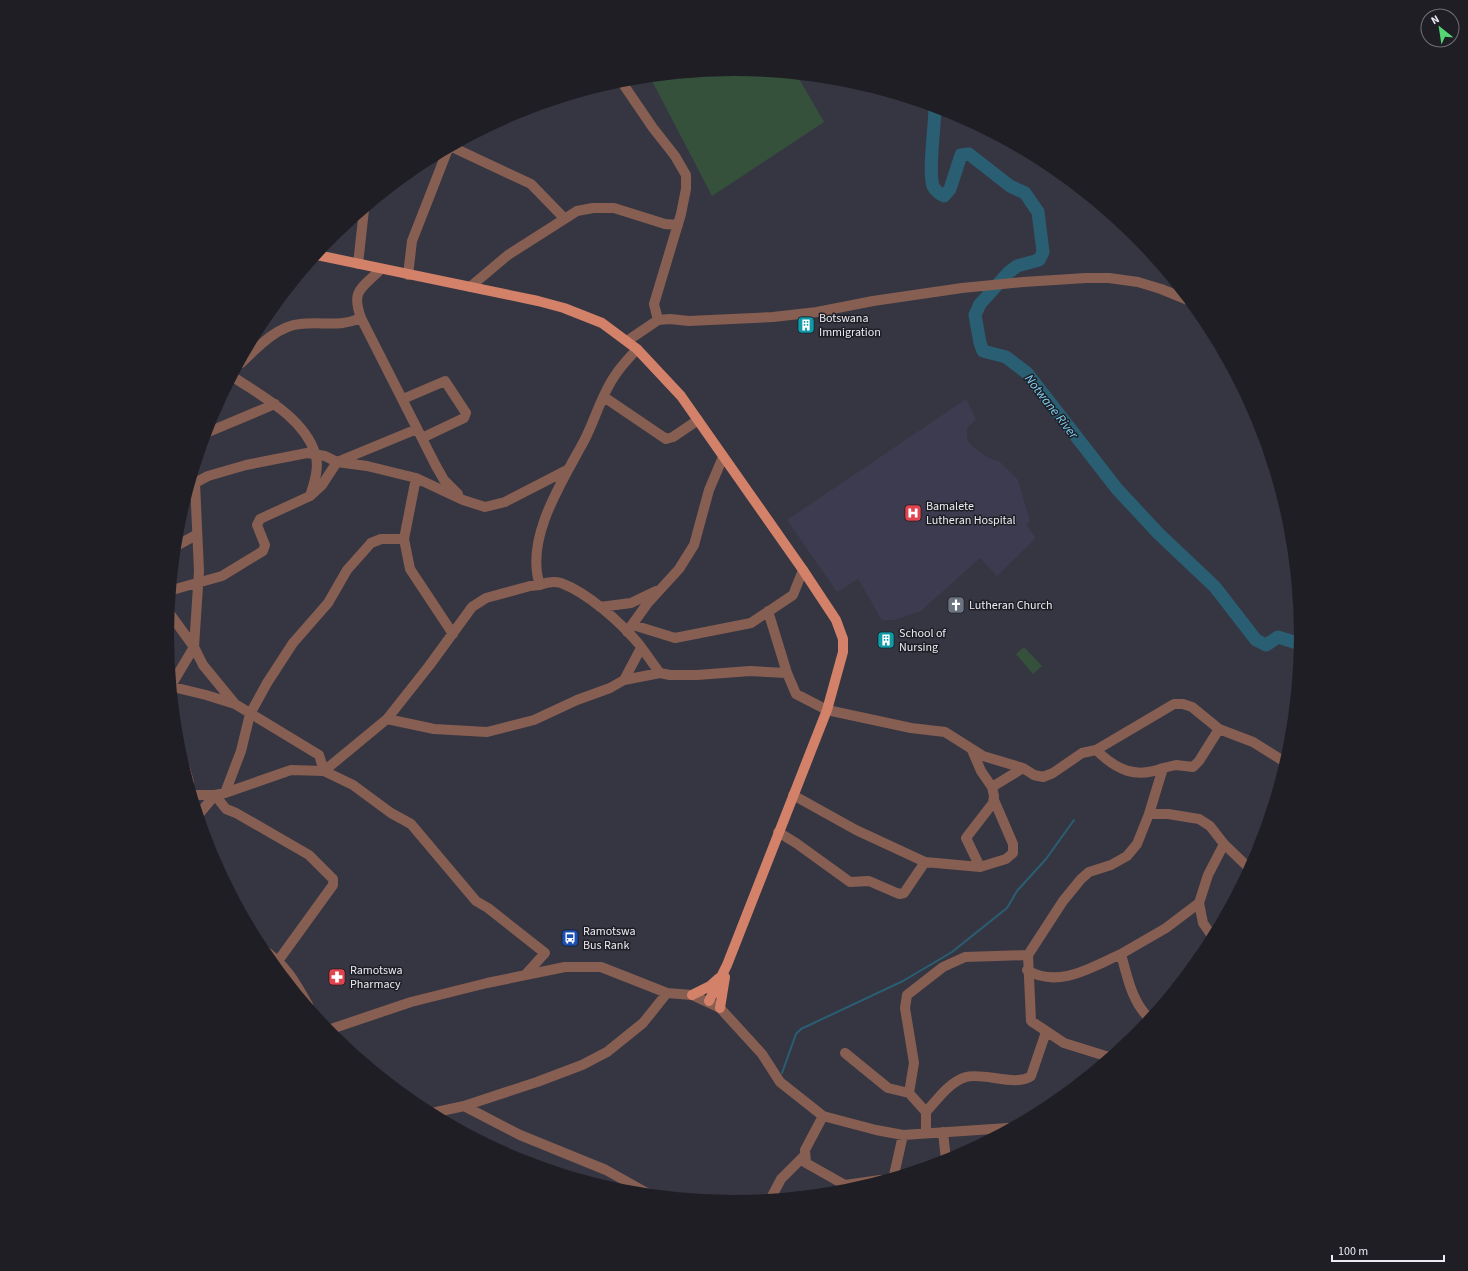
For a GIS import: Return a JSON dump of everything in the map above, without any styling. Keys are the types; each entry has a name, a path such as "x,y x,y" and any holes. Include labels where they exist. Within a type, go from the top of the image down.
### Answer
{"main road":[{"path":"322,257 380,270 538,300 564,308 602,324 627,341 637,349 681,396 803,570 836,620 843,639 844,652 826,710 725,969 709,1001"},
{"path":"692,995 710,986 725,969"},
{"path":"720,1008 725,969"}],"street":[{"path":"625,87 653,128 675,156 686,175 686,189 678,225 663,270 654,304 658,320"},
{"path":"457,149 531,184 564,218"},
{"path":"408,275 412,241 445,156"},
{"path":"470,287 508,255 564,218 577,212 593,208 614,208 665,224 678,225"},
{"path":"358,264 363,217"},
{"path":"380,270 360,288 357,295 357,305 361,318 444,480 463,500"},
{"path":"627,341 658,320 670,319 689,321 773,317 817,312 873,301 962,288 1060,280 1086,278 1138,282 1179,296"},
{"path":"250,355 260,345 280,331 299,324 344,324 361,318"},
{"path":"540,585 536,572 538,547 545,521 567,470 584,440 613,378 637,349"},
{"path":"237,379 275,404 294,420 316,454 315,480 310,496"},
{"path":"177,589 222,576 263,551 264,545 257,522 260,519 310,496 322,485 337,462 464,418 466,413 445,381 402,399"},
{"path":"604,397 666,439 673,437 698,420"},
{"path":"214,430 275,404"},
{"path":"197,482 208,476 246,465 307,453 316,454 337,462 366,466 416,478 463,500 485,507 505,502 567,470"},
{"path":"630,629 647,604 679,569 694,545 709,490 723,457"},
{"path":"416,478 404,539 410,569 453,634"},
{"path":"176,677 194,647 198,583 194,493"},
{"path":"182,543 196,535"},
{"path":"203,810 220,794 241,751 250,714 267,683 293,643 328,603 348,570 371,543 380,539 404,539"},
{"path":"630,629 675,638 751,623 793,595 803,570"},
{"path":"324,771 387,719 472,607 486,598 519,588 549,582 560,583 580,593 630,629 641,648 660,673"},
{"path":"600,607 631,603 660,590"},
{"path":"768,611 787,673 796,694 826,710 911,728 945,732 956,737 972,750 983,756 1023,768 1034,775 1043,777 1053,773 1082,753 1096,750 1174,704 1183,704 1192,707 1219,729 1253,742 1280,759"},
{"path":"175,621 194,647 203,664 234,704"},
{"path":"624,680 641,648"},
{"path":"387,719 434,728 487,732 534,720 577,700 610,688 624,680 660,673 697,675 750,670 787,673"},
{"path":"177,688 234,704 319,755 324,771"},
{"path":"1096,750 1112,765 1122,770 1146,773 1176,765 1193,767 1199,761 1219,729"},
{"path":"793,795 856,830 925,862 980,867 1006,859 1013,853 1014,844 1000,816 994,800 992,787 981,771 972,750"},
{"path":"992,787 1023,768"},
{"path":"1104,1055 1064,1043 1032,1022 1029,1018 1027,970 1028,955 1063,902 1081,879 1089,872 1127,856 1137,844 1149,814 1163,768"},
{"path":"198,795 220,794 291,770 324,771 353,785 391,813 411,824 476,900 545,953 526,974"},
{"path":"220,794 226,809 236,813 309,855 334,882 279,960"},
{"path":"980,867 966,838 994,800"},
{"path":"1149,814 1168,814 1199,819 1210,826 1224,844 1245,864"},
{"path":"778,832 796,843 850,882 869,881 899,894 904,893 925,862"},
{"path":"1209,931 1203,923 1199,903 1208,875 1224,844"},
{"path":"1027,970 1038,976 1059,977 1081,973 1121,954 1166,928 1199,903"},
{"path":"1121,954 1134,997 1146,1014"},
{"path":"909,1093 914,1063 905,1008 908,995 943,967 965,957 1028,955"},
{"path":"281,964 296,983"},
{"path":"335,1028 411,1002 526,974 565,967 602,967 667,993 692,995 709,1001 720,1008 762,1054 780,1082 823,1116 876,1130 903,1134 997,1129"},
{"path":"440,1111 464,1106 537,1082 582,1065 607,1052 643,1023 667,993"},
{"path":"926,1112 949,1087 967,1077 1019,1080 1028,1078 1032,1072 1046,1032"},
{"path":"845,1053 888,1088 909,1093 926,1112 926,1133"},
{"path":"464,1106 520,1134 606,1170 632,1185"},
{"path":"823,1116 805,1150 806,1163 843,1184"},
{"path":"943,1132 945,1153"},
{"path":"895,1171 903,1134"},
{"path":"773,1194 780,1180 805,1155"}],"shaded area":[{"name":"Bamalete Lutheran Hospital","path":"966,399 976,419 967,428 967,440 972,446 987,457 1000,462 1018,480 1030,521 1026,525 1036,538 997,576 980,558 921,611 894,620 882,620 858,579 837,592 787,520"}],"green space":[{"path":"734,76 771,77 800,80 824,122 712,196 653,82 697,77"},
{"path":"1024,647 1042,666 1033,674 1016,654"}],"waterway":[{"name":"Notwane River","path":"934,114 931,170 933,186 936,191 944,196 950,189 961,155 969,154 1010,186 1025,193 1038,212 1043,252 1039,260 1017,266 1008,273 980,304 975,315 983,351 1006,357 1027,373 1117,489 1159,534 1215,587 1256,640 1266,645 1278,637 1294,642"},
{"path":"782,1073 796,1034 801,1029 903,981 952,952 1007,908 1017,891 1046,859 1074,820"}],"place":[{"name":"Botswana Immigration","path":"806,325"},
{"name":"Bamalete Lutheran Hospital","path":"913,513"},
{"name":"Lutheran Church","path":"956,605"},
{"name":"School of Nursing","path":"886,640"},
{"name":"Ramotswa Bus Rank","path":"570,938"},
{"name":"Ramotswa Pharmacy","path":"337,977"}]}
